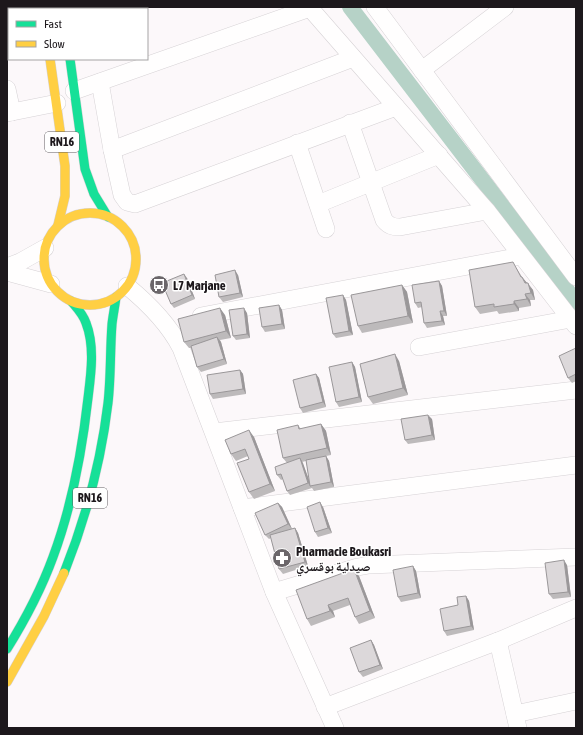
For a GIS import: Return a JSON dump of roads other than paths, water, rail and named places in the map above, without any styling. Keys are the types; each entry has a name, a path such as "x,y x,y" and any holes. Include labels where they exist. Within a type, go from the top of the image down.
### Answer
{"highway":[{"name":"RN16","path":"50,60 66,166 66,181 63,211 58,225 50,236 45,248 44,267 51,284 60,294 71,301 82,305 105,303 121,292 133,276 136,264 136,253 133,241 127,231 108,217 95,213 82,214 69,218 58,225"},
{"name":"RN16","path":"70,60 85,170 94,194 108,217"},
{"name":"RN16","path":"7,682 37,632 64,578 84,521 99,462 104,432 108,403 112,322 121,292"},
{"name":"RN16","path":"7,649 26,617 52,558 70,501 87,421 92,366 91,348 88,331 82,314 71,301"}],"street":[{"path":"375,7 576,277"},
{"path":"422,70 505,7"},
{"path":"74,91 310,8 487,211 573,322 419,347"},
{"path":"112,150 353,58"},
{"path":"100,82 112,150 122,195 127,202 135,204 396,107"},
{"path":"7,89 9,112 57,103"},
{"path":"350,124 384,220 388,225 400,227 487,211"},
{"path":"297,143 326,229"},
{"path":"318,204 371,184 439,155"},
{"path":"7,267 20,262 45,248"},
{"path":"121,292 178,320 521,256"},
{"path":"7,272 51,284"},
{"path":"178,320 174,335 181,348 214,432 274,592 335,728"},
{"path":"214,432 576,390"},
{"path":"242,508 576,464"},
{"path":"274,592 369,565 576,557"},
{"path":"325,707 498,641 576,608"},
{"path":"498,641 517,721 576,701"}],"waterway":[{"path":"350,7 576,302"}],"place":[{"name":"L7 Marjane","path":"159,285"},
{"name":"Pharmacie Boukasri صيدلية بوقسري","path":"282,558"}]}
